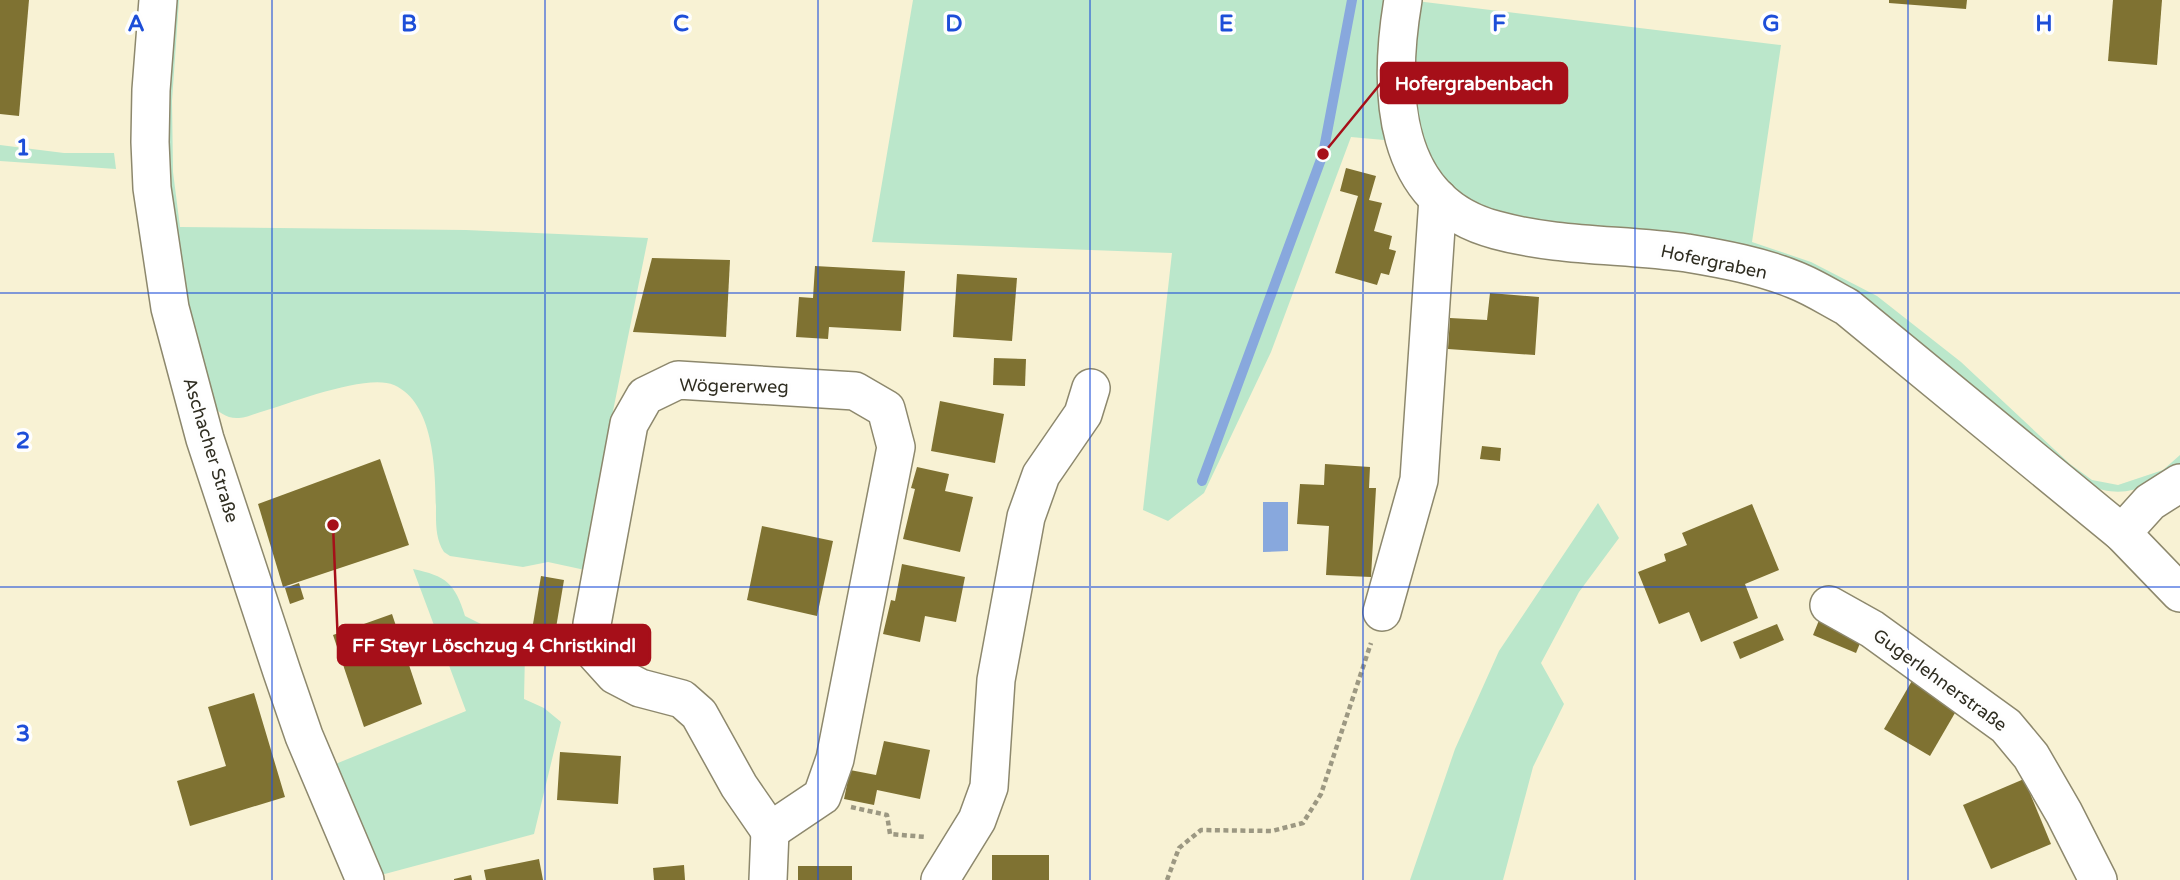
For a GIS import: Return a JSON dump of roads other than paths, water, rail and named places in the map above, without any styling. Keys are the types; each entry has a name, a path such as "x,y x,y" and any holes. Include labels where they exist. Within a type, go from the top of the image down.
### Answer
{"street":[{"name":"Aschacher Straße","path":"158,0 150,142 152,188 170,308 205,439 282,672 304,736 365,880"},
{"name":"Hofergraben","path":"1403,0 1398,30 1396,85 1402,139 1420,176 1438,198 1462,216 1494,230 1537,239 1688,253 1746,265 1795,280 1847,307 2122,533 2180,593"},
{"path":"1382,612 1419,480 1438,198"},
{"name":"Wögererweg","path":"678,380 855,391 886,409 896,447 835,759 822,796 770,831 739,786 699,714 682,699 640,688 615,675 596,654 592,624 629,424 645,396 678,380"},
{"path":"949,865 977,820 989,787 996,680 1026,517 1041,475 1083,414 1091,388"},
{"path":"2122,533 2150,502 2180,483"},
{"name":"Gugerlehnerstraße","path":"1829,606 1872,629 2006,726 2038,767 2098,880"},
{"path":"768,880 770,831"}],"water":[{"path":"1263,502 1288,502 1288,551 1263,552"}],"waterway":[{"path":"1202,481 1323,154 1352,0"}],"place":[{"name":"Hofergrabenbach","path":"1323,154"},
{"name":"FF Steyr Löschzug 4 Christkindl","path":"333,525"}]}
